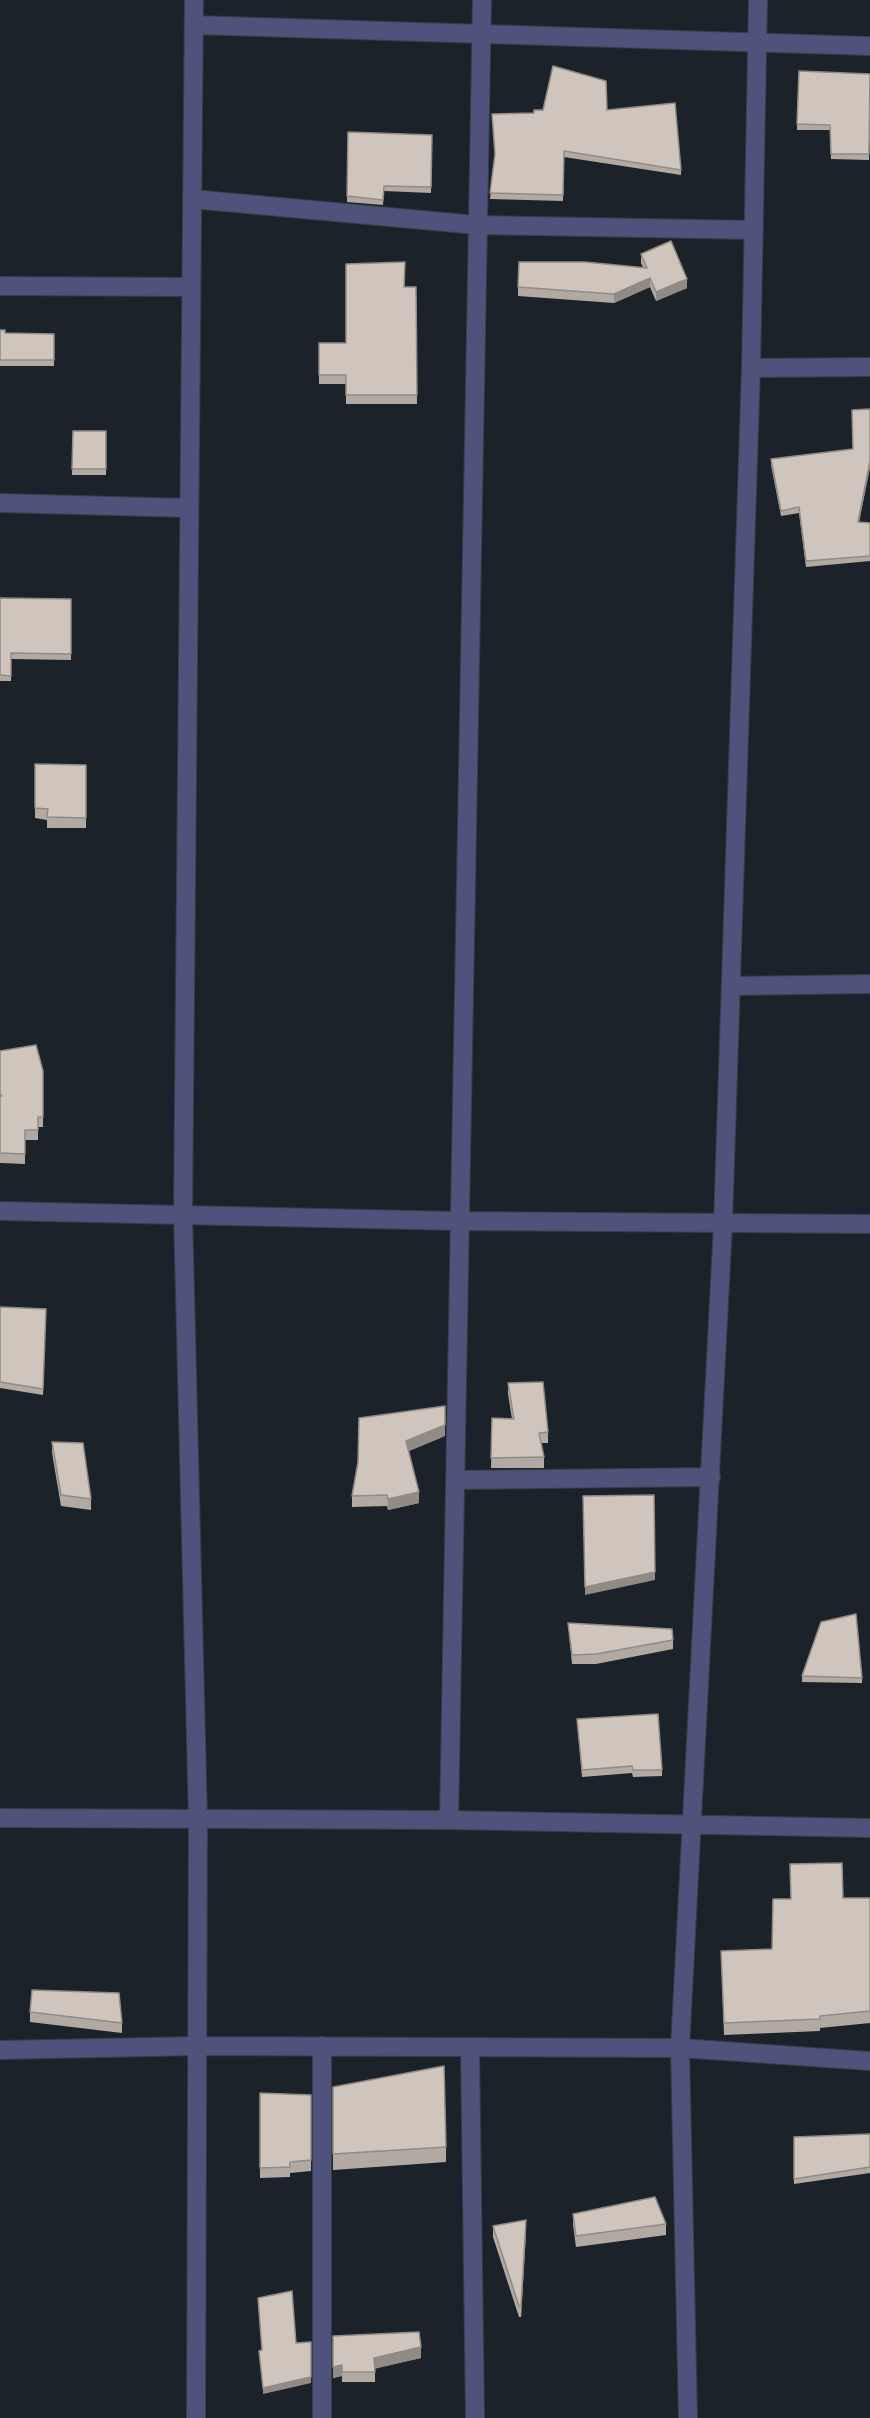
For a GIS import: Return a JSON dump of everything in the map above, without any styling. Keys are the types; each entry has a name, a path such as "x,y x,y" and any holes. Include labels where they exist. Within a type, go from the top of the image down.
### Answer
{"street":[{"path":"194,0 183,1213 198,1820 196,2418"},
{"path":"449,1820 457,1480 458,1221 482,0"},
{"path":"688,2418 680,2048 723,1224 751,368 758,0"},
{"path":"194,25 870,46"},
{"path":"192,199 477,225 754,230"},
{"path":"0,286 190,287"},
{"path":"751,368 870,367"},
{"path":"0,503 189,508"},
{"path":"731,986 870,984"},
{"path":"0,1211 183,1213 458,1221 870,1224"},
{"path":"457,1480 711,1477"},
{"path":"0,1818 449,1820 870,1828"},
{"path":"0,2050 198,2046 680,2048 870,2061"},
{"path":"322,2046 322,2418"},
{"path":"470,2047 475,2418"}],"building":[{"path":"553,66 606,81 607,110 675,103 681,170 564,151 563,195 490,193 495,154 492,114 534,113 534,110 543,110"},
{"path":"799,71 870,74 869,154 831,154 830,125 797,124"},
{"path":"348,132 432,135 431,187 384,186 383,200 347,196"},
{"path":"671,241 687,279 656,292 650,278 614,294 518,287 519,262 585,262 647,268 641,254"},
{"path":"405,262 404,287 416,287 417,395 346,395 346,375 319,375 319,343 346,343 346,264"},
{"path":"0,330 5,330 5,333 54,334 54,360 0,360"},
{"path":"870,409 870,461 858,522 870,523 870,556 806,561 799,507 781,511 771,459 853,449 852,410"},
{"path":"73,431 106,431 106,469 72,469"},
{"path":"0,598 71,599 71,654 11,653 11,676 0,675"},
{"path":"35,764 86,765 86,818 47,817 48,809 35,808"},
{"path":"36,1045 43,1071 43,1117 38,1117 38,1130 25,1130 25,1154 0,1153 0,1096 2,1096 0,1094 0,1051"},
{"path":"0,1307 46,1309 43,1389 0,1382"},
{"path":"543,1382 548,1432 539,1433 544,1457 491,1458 492,1418 514,1419 508,1383"},
{"path":"445,1406 445,1425 406,1441 419,1492 388,1499 387,1495 352,1496 358,1462 359,1418"},
{"path":"52,1442 83,1443 91,1499 61,1495"},
{"path":"654,1495 655,1572 585,1587 583,1496"},
{"path":"856,1614 862,1678 802,1676 821,1622"},
{"path":"568,1623 672,1629 673,1640 596,1654 572,1655"},
{"path":"658,1714 662,1770 633,1770 632,1766 582,1770 577,1719"},
{"path":"842,1863 843,1898 870,1898 870,2011 820,2016 820,2019 724,2023 721,1951 772,1949 773,1899 791,1899 790,1864"},
{"path":"32,1990 119,1993 122,2023 30,2012"},
{"path":"444,2066 446,2147 333,2154 333,2087"},
{"path":"260,2093 311,2095 311,2160 290,2162 290,2167 260,2168"},
{"path":"870,2134 870,2167 794,2179 794,2137"},
{"path":"655,2197 666,2224 576,2236 573,2214"},
{"path":"526,2220 521,2306 519,2306 493,2226"},
{"path":"292,2291 296,2343 311,2342 311,2377 263,2388 259,2351 262,2350 258,2298"},
{"path":"419,2332 421,2347 374,2358 375,2372 342,2372 342,2365 333,2367 333,2336"}]}
